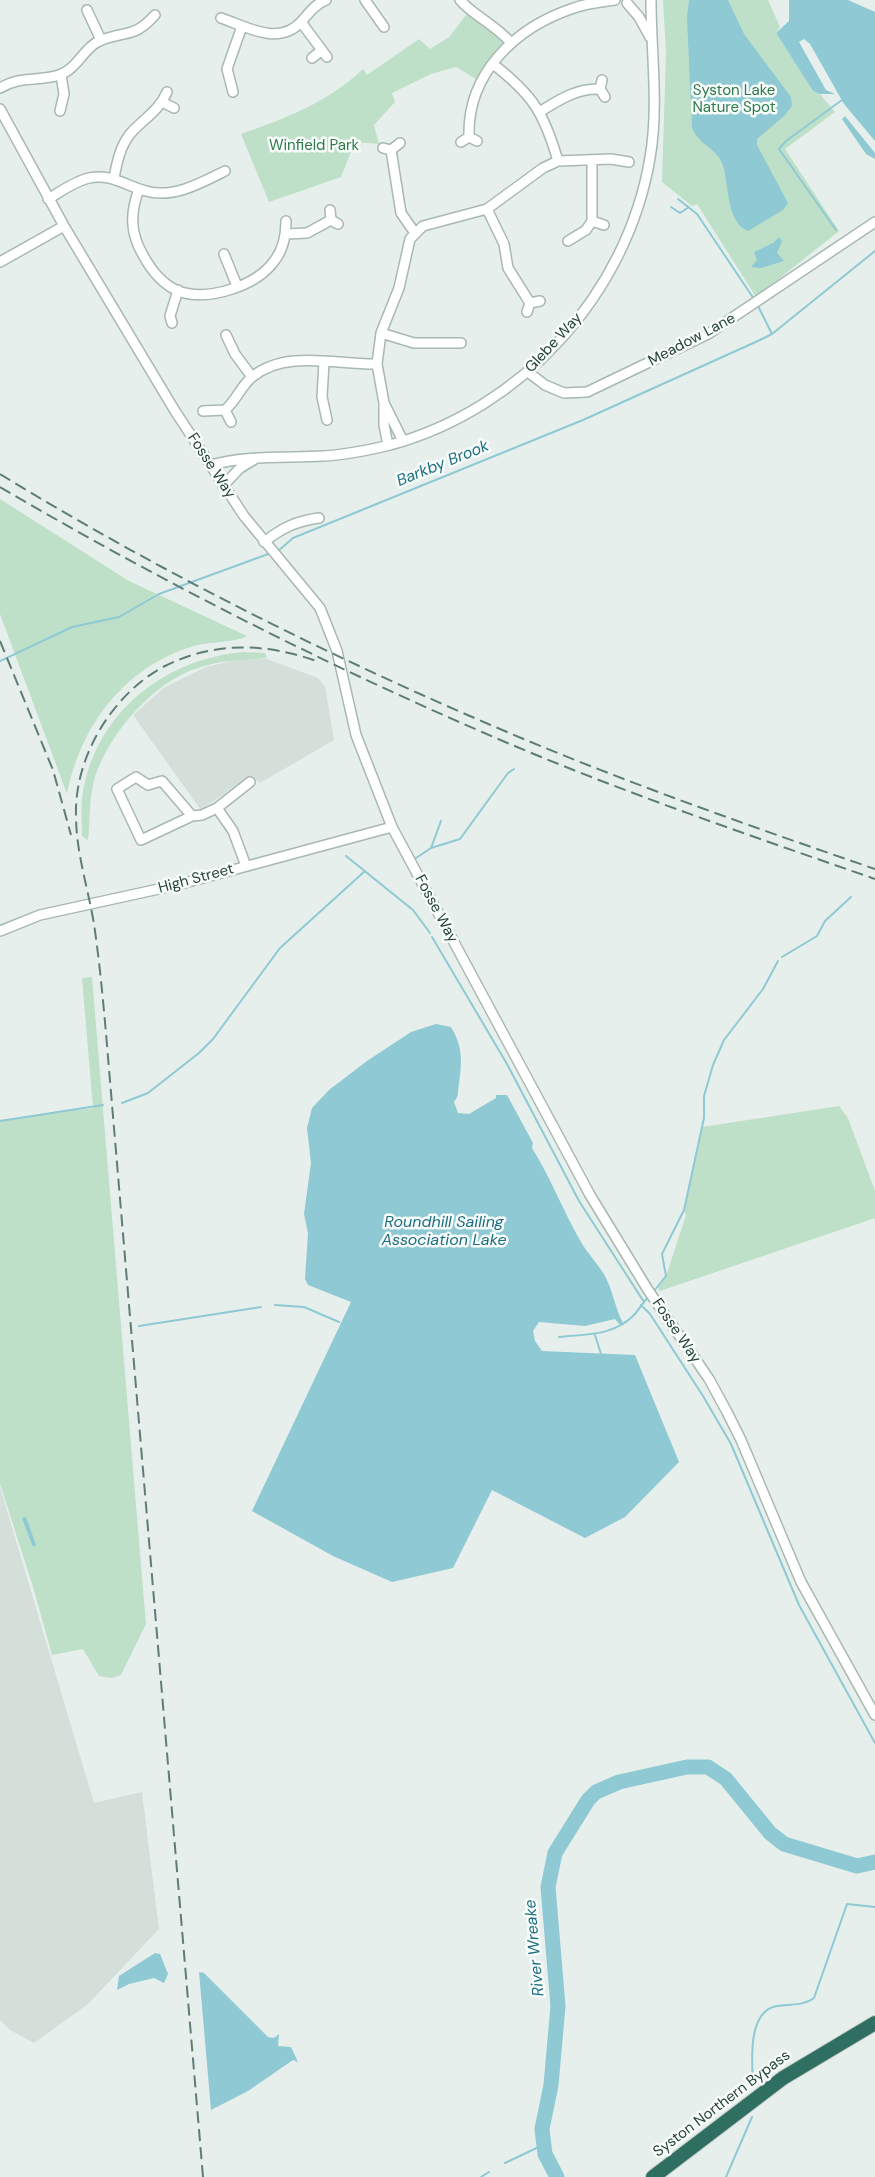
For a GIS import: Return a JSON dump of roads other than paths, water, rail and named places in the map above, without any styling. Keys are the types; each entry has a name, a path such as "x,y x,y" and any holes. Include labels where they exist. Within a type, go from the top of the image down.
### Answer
{"highway":[{"name":"Syston Northern Bypass","path":"653,2177 783,2078 875,2023"}],"street":[{"path":"221,18 269,34 282,34 301,22 316,4 326,0"},
{"path":"365,0 381,23 369,27"},
{"path":"460,0 511,43"},
{"path":"469,140 468,118 478,83 511,43 552,17 582,3 615,0 627,3 640,0"},
{"name":"Glebe Way","path":"211,465 233,460 325,456 403,441 477,408 528,372 568,332 592,301 615,262 642,192 650,158 654,109 651,0"},
{"name":"Glebe Way","path":"627,3 639,17 651,39"},
{"path":"87,10 100,40"},
{"path":"0,88 25,78 61,75 72,69 100,40 132,33 144,27 155,15"},
{"path":"301,22 325,53 312,58"},
{"path":"233,92 229,83 228,59 242,26"},
{"path":"493,64 513,80 541,111 558,161"},
{"path":"61,75 65,108"},
{"path":"219,87 229,83"},
{"path":"541,111 561,98 585,90 602,89"},
{"path":"114,178 121,148 130,135 162,102 167,92"},
{"path":"162,102 174,108"},
{"name":"Fosse Way","path":"0,109 48,199 223,486 266,545 313,597 330,628 356,735 392,827 569,1158 648,1290 709,1379 732,1421 801,1582 875,1715"},
{"path":"400,143 387,149 401,213 415,233"},
{"path":"568,241 586,230 592,221 592,160"},
{"path":"388,445 384,425 384,403 376,364 381,333 399,288 410,239 415,233 423,226 487,208 543,168 558,161 629,162"},
{"path":"48,199 86,178 114,178 148,192 174,192 225,171"},
{"path":"206,180 210,191"},
{"path":"138,189 132,210 132,227 139,248 153,272 178,290 203,295 237,286 262,272 273,263 286,234 286,221"},
{"path":"487,208 504,244 508,268 532,306"},
{"path":"286,234 307,233 333,218"},
{"path":"592,221 604,225"},
{"name":"Meadow Lane","path":"528,372 545,385 564,393 587,392 708,334 875,222"},
{"path":"0,262 64,226"},
{"path":"224,254 237,286"},
{"path":"172,323 170,316 178,290"},
{"path":"381,333 414,343 461,343"},
{"path":"226,335 252,377"},
{"path":"231,344 242,340"},
{"path":"324,362 318,410 327,420"},
{"path":"203,411 225,410 252,377 284,363 376,364"},
{"path":"384,403 403,441"},
{"path":"225,410 231,422"},
{"path":"223,486 232,475 255,459"},
{"path":"266,545 287,526 300,520 319,518"},
{"path":"192,816 162,781 148,786 136,777 117,789 141,840 192,816 202,815 217,808 250,782"},
{"path":"217,808 233,831 246,866"},
{"name":"High Street","path":"0,931 40,915 177,885 392,827"}],"water":[{"path":"689,0 728,0 744,34 791,97 792,106 784,116 757,139 757,145 788,203 783,210 748,231 735,219 722,163 716,153 698,138 692,128 687,18"},
{"path":"789,0 848,0 875,12 875,141 844,104 810,44 804,39 799,42 826,90 835,94 820,94 813,91 776,33 789,21"},
{"path":"845,116 875,153 875,159 866,154 842,119"},
{"path":"779,237 782,241 777,253 784,261 761,268 751,267 757,260 754,252 773,243"},
{"name":"Roundhill Sailing Association Lake","path":"436,1024 451,1027 460,1048 458,1095 454,1102 458,1113 469,1114 496,1098 496,1095 507,1095 575,1230 605,1276 623,1323 620,1325 615,1319 585,1326 539,1322 533,1331 535,1341 542,1351 635,1355 679,1462 625,1517 585,1538 492,1490 453,1568 392,1582 333,1556 252,1511 351,1302 308,1285 305,1279 308,1233 304,1214 311,1163 307,1128 312,1108 329,1090 367,1061 411,1032"},
{"path":"26,1517 36,1545 33,1547 22,1518"},
{"path":"155,1953 160,1954 168,1974 164,1983 154,1978 129,1984 117,1990 119,1976"},
{"path":"199,1972 204,1973 268,2037 274,2038 279,2034 278,2046 291,2047 298,2062 293,2060 248,2091 211,2110"}],"waterway":[{"path":"836,230 779,149 786,141 842,100"},
{"path":"678,199 697,214 754,299"},
{"path":"671,207 680,213 689,207"},
{"name":"Barkby Brook","path":"277,552 293,538 583,420 772,334 875,251"},
{"path":"757,304 772,334"},
{"name":"Barkby Brook","path":"0,661 72,627 119,617 159,594 271,553"},
{"path":"416,858 431,848 460,839 508,773 514,769"},
{"path":"431,848 441,821"},
{"path":"346,856 413,910 430,933"},
{"path":"122,1103 148,1093 199,1053 213,1039 280,948 365,871"},
{"path":"782,957 817,936 825,921 851,897"},
{"path":"432,937 507,1064 579,1201 644,1302"},
{"path":"654,1291 666,1276 662,1254 684,1210 704,1118 704,1096 713,1065 724,1040 763,989 778,961"},
{"path":"0,1121 103,1105"},
{"path":"559,1337 600,1333 618,1326 635,1314 650,1295"},
{"path":"275,1305 304,1307 339,1322"},
{"path":"641,1305 650,1314 731,1444 799,1605 875,1743"},
{"path":"139,1326 261,1307"},
{"path":"595,1335 601,1354"},
{"name":"River Wreake","path":"557,2177 545,2154 542,2129 551,2085 558,2006 548,1887 555,1853 588,1800 596,1792 619,1782 687,1767 708,1767 726,1779 770,1833 784,1844 857,1866 875,1862"},
{"path":"753,2084 753,2039 760,2017 767,2010 777,2006 801,2004 814,1998 847,1904 875,1907"},
{"path":"726,2177 752,2117"},
{"path":"505,2163 543,2145"},
{"path":"481,2177 489,2172"}],"railway":[{"path":"0,474 178,576 300,638 424,696 630,782 875,869"},
{"path":"0,487 177,586 297,647 420,705 530,753 628,791 875,879"},
{"path":"0,641 53,770 71,835"},
{"path":"203,2177 99,960 78,843 77,794 90,750 113,710 146,678 165,666 203,652 241,648 280,651 319,662"}],"park label":[{"name":"Syston Lake Nature Spot","path":"734,100"},
{"name":"Winfield Park","path":"314,146"}]}
